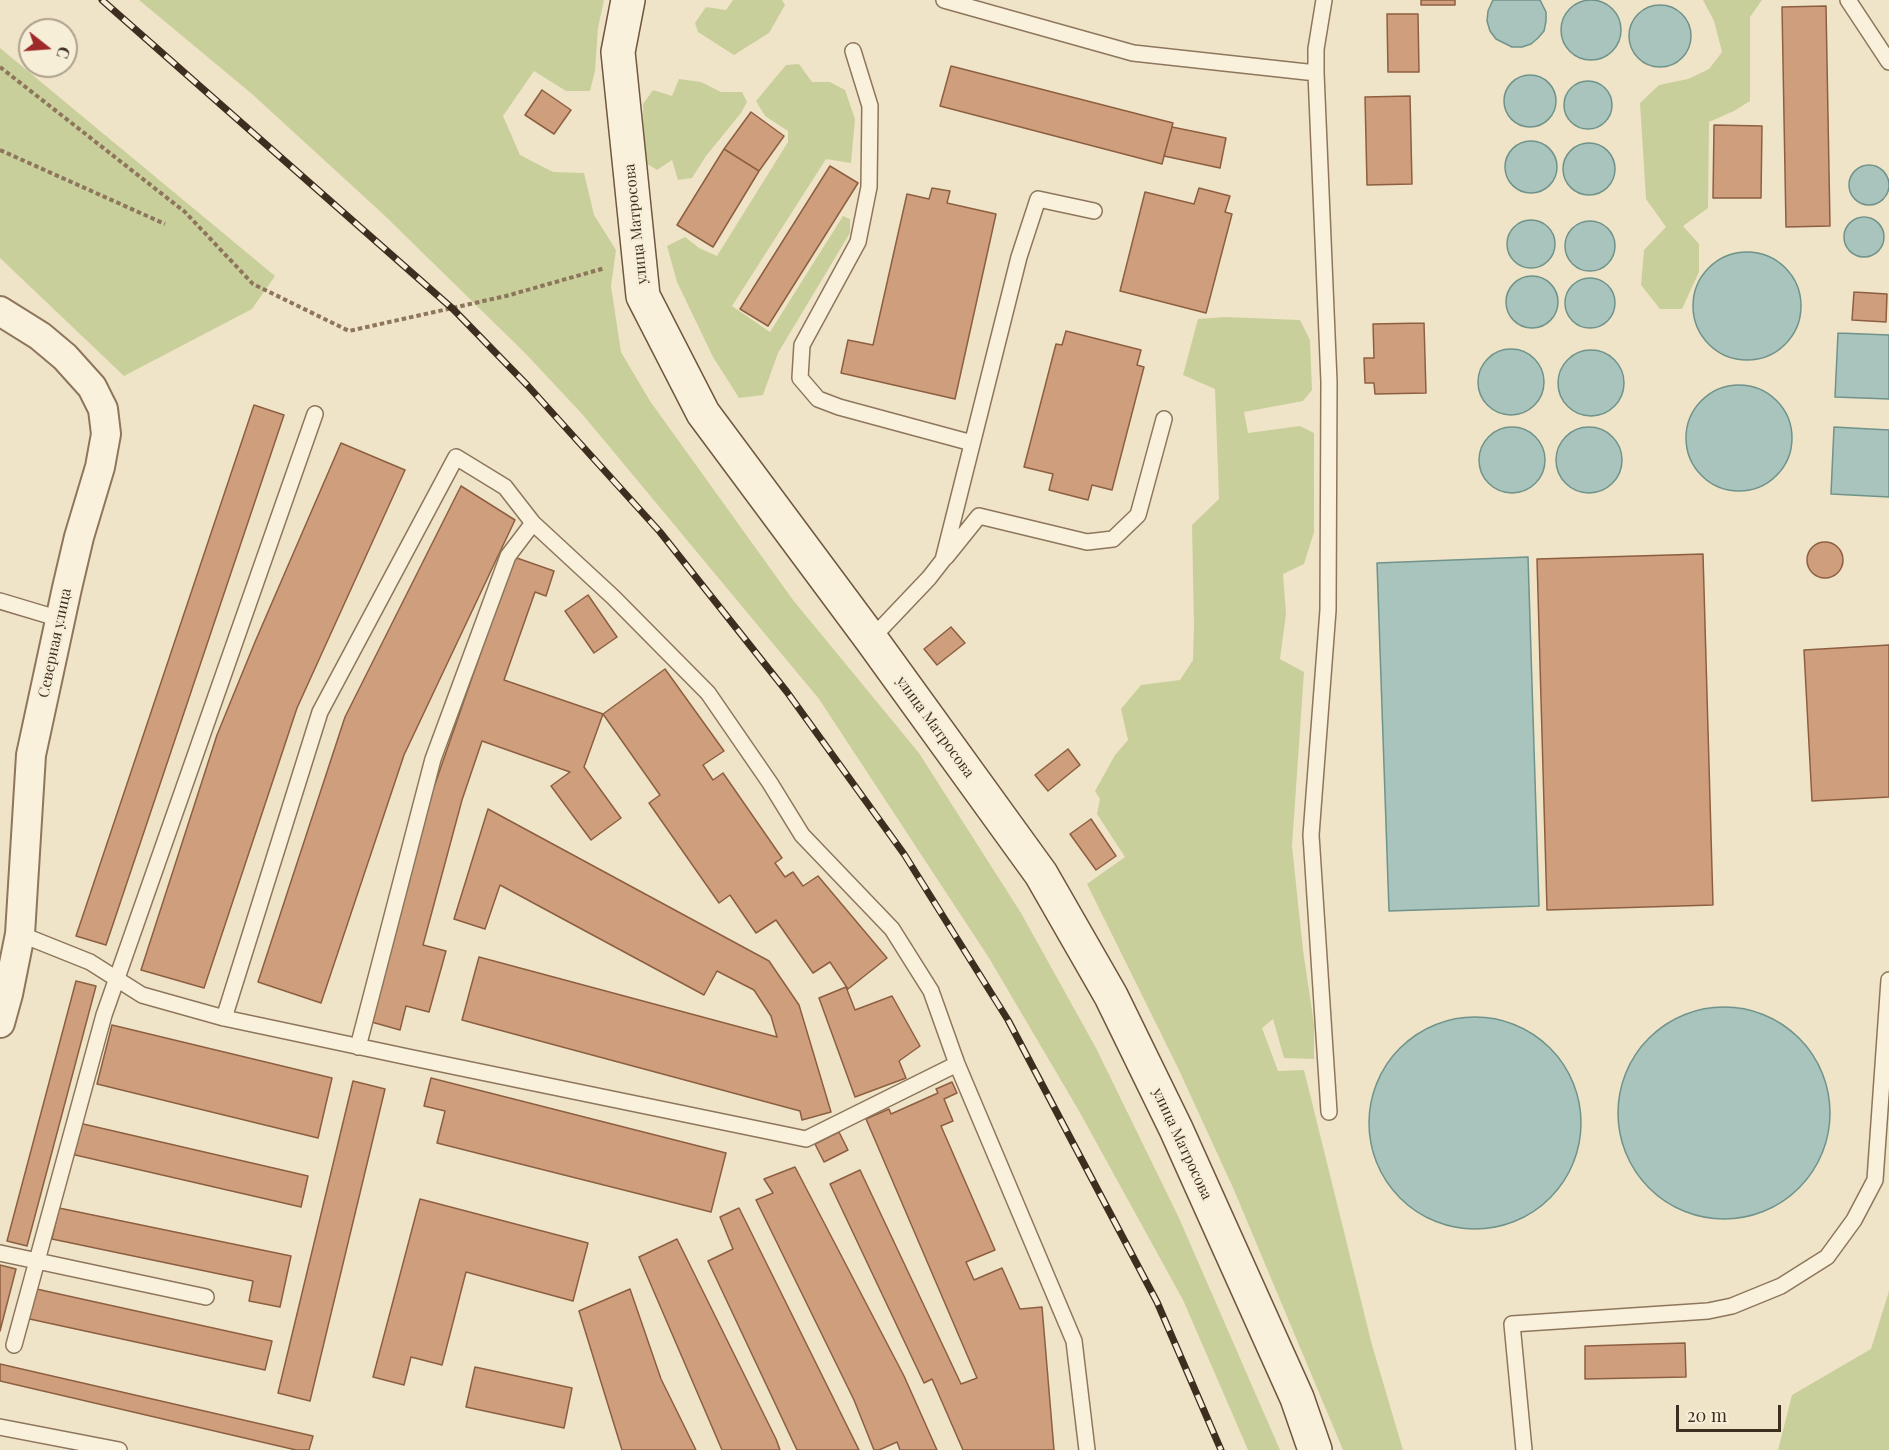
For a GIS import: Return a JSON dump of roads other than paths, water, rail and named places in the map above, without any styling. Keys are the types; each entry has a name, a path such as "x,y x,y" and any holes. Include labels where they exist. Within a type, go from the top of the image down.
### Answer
{"main road":[{"name":"улица Матросова","path":"628,0 618,52 644,296 703,413 871,639 1041,874 1111,996 1176,1128 1297,1398 1315,1450"}],"street":[{"name":"Северная улица","path":"0,311 40,336 65,357 92,387 103,409 106,434 100,466 78,537 31,755 20,934 0,1023"}],"lane":[{"path":"944,0 1133,53 1316,73"},
{"path":"1324,0 1316,49 1316,73 1329,382 1328,586 1311,835 1329,1112"},
{"path":"1848,0 1889,62"},
{"path":"853,51 870,106 869,187 858,242 802,345 800,378 818,399 839,407 972,443"},
{"path":"943,560 1018,256 1038,199 1094,211"},
{"path":"14,1345 104,1015 315,414"},
{"path":"871,639 929,578 979,516 1087,542 1113,539 1138,515 1164,419"},
{"path":"224,1018 320,712 456,458 505,488 533,523 613,597 708,693 770,783 802,835 892,928 931,991 957,1064 1074,1341 1087,1450"},
{"path":"358,1047 433,759 508,556 533,523"},
{"path":"0,601 60,619"},
{"path":"20,934 90,962 142,995 224,1018 806,1139 957,1064"},
{"path":"1524,1450 1512,1324 1716,1310 1781,1286 1827,1257 1854,1220 1875,1180 1889,980"},
{"path":"0,1253 206,1297"},
{"path":"0,1426 119,1450"}],"water":[{"path":"1493,0 1540,0 1546,12 1544,31 1531,44 1522,47 1512,47 1496,39 1487,21"},
{"path":"1585,0 1597,0 1608,5 1616,13 1621,30 1619,42 1608,55 1597,60 1585,60 1574,55 1566,47 1561,36 1561,24 1566,13 1574,5"},
{"path":"1660,5 1677,10 1682,14 1686,19 1691,36 1686,53 1682,58 1677,62 1660,67 1643,62 1638,58 1634,53 1629,36 1634,19 1638,14 1643,10"},
{"path":"1530,75 1540,77 1548,83 1554,91 1556,101 1554,111 1548,119 1540,125 1530,127 1520,125 1512,119 1506,111 1504,101 1506,91 1512,83 1520,77"},
{"path":"1583,81 1593,81 1605,88 1612,100 1612,110 1605,122 1593,129 1583,129 1568,118 1564,110 1564,100 1575,85"},
{"path":"1531,141 1541,143 1549,149 1555,157 1557,167 1555,177 1549,185 1541,191 1531,193 1521,191 1513,185 1507,177 1505,167 1507,157 1513,149 1521,143"},
{"path":"1589,143 1599,145 1607,151 1613,159 1615,169 1613,179 1607,187 1599,193 1589,195 1579,193 1571,187 1565,179 1563,169 1565,159 1571,151 1579,145"},
{"path":"1869,165 1883,171 1889,185 1883,199 1869,205 1855,199 1849,185 1855,171"},
{"path":"1864,217 1878,223 1884,237 1878,251 1864,257 1850,251 1844,237 1850,223"},
{"path":"1526,220 1536,220 1548,227 1555,239 1555,249 1548,261 1536,268 1526,268 1511,257 1507,249 1507,239 1518,224"},
{"path":"1590,221 1599,223 1610,232 1615,246 1613,255 1604,266 1590,271 1581,269 1570,260 1565,246 1567,237 1576,226"},
{"path":"1747,252 1768,256 1785,268 1797,285 1801,306 1797,327 1785,344 1768,356 1747,360 1726,356 1709,344 1697,327 1693,306 1697,285 1709,268 1726,256"},
{"path":"1532,276 1546,280 1554,288 1558,302 1554,316 1546,324 1532,328 1518,324 1510,316 1506,302 1510,288 1518,280"},
{"path":"1585,278 1595,278 1608,285 1615,298 1615,308 1608,321 1595,328 1585,328 1576,324 1569,317 1565,308 1565,298 1569,289 1576,282"},
{"path":"1838,333 1889,335 1889,399 1835,397"},
{"path":"1517,349 1535,358 1542,369 1544,382 1542,395 1535,406 1524,413 1505,415 1487,406 1480,395 1478,376 1487,358 1498,351"},
{"path":"1591,350 1604,353 1614,360 1621,370 1624,383 1621,396 1614,406 1604,413 1591,416 1578,413 1568,406 1561,396 1558,383 1561,370 1568,360 1578,353"},
{"path":"1739,385 1759,389 1777,400 1788,418 1792,438 1788,458 1777,476 1759,487 1739,491 1719,487 1701,476 1690,458 1686,438 1690,418 1701,400 1719,389"},
{"path":"1512,427 1524,430 1535,437 1542,448 1545,460 1542,472 1535,483 1524,490 1512,493 1500,490 1489,483 1482,472 1479,460 1482,448 1489,437 1500,430"},
{"path":"1589,427 1601,430 1612,437 1619,448 1622,460 1619,472 1612,483 1601,490 1589,493 1577,490 1566,483 1559,472 1556,460 1559,448 1566,437 1577,430"},
{"path":"1834,427 1889,430 1889,497 1831,494"},
{"path":"1528,557 1539,906 1389,911 1377,563"},
{"path":"1714,1007 1734,1007 1755,1011 1774,1019 1799,1038 1812,1054 1822,1072 1828,1092 1830,1113 1828,1134 1822,1154 1812,1172 1799,1188 1774,1207 1755,1215 1734,1219 1714,1219 1693,1215 1674,1207 1642,1180 1630,1163 1622,1144 1618,1123 1618,1103 1622,1082 1630,1063 1657,1031 1674,1019 1693,1011"},
{"path":"1475,1017 1496,1019 1515,1025 1534,1035 1550,1048 1563,1064 1573,1083 1579,1102 1581,1123 1579,1144 1573,1163 1563,1182 1550,1198 1534,1211 1515,1221 1496,1227 1475,1229 1454,1227 1435,1221 1416,1211 1400,1198 1387,1182 1377,1163 1371,1144 1369,1123 1371,1102 1377,1083 1387,1064 1400,1048 1416,1035 1435,1025 1454,1019"}],"railway":[{"path":"102,0 453,309 528,386 660,532 787,692 904,854 1008,1020 1157,1302 1221,1450"}]}
